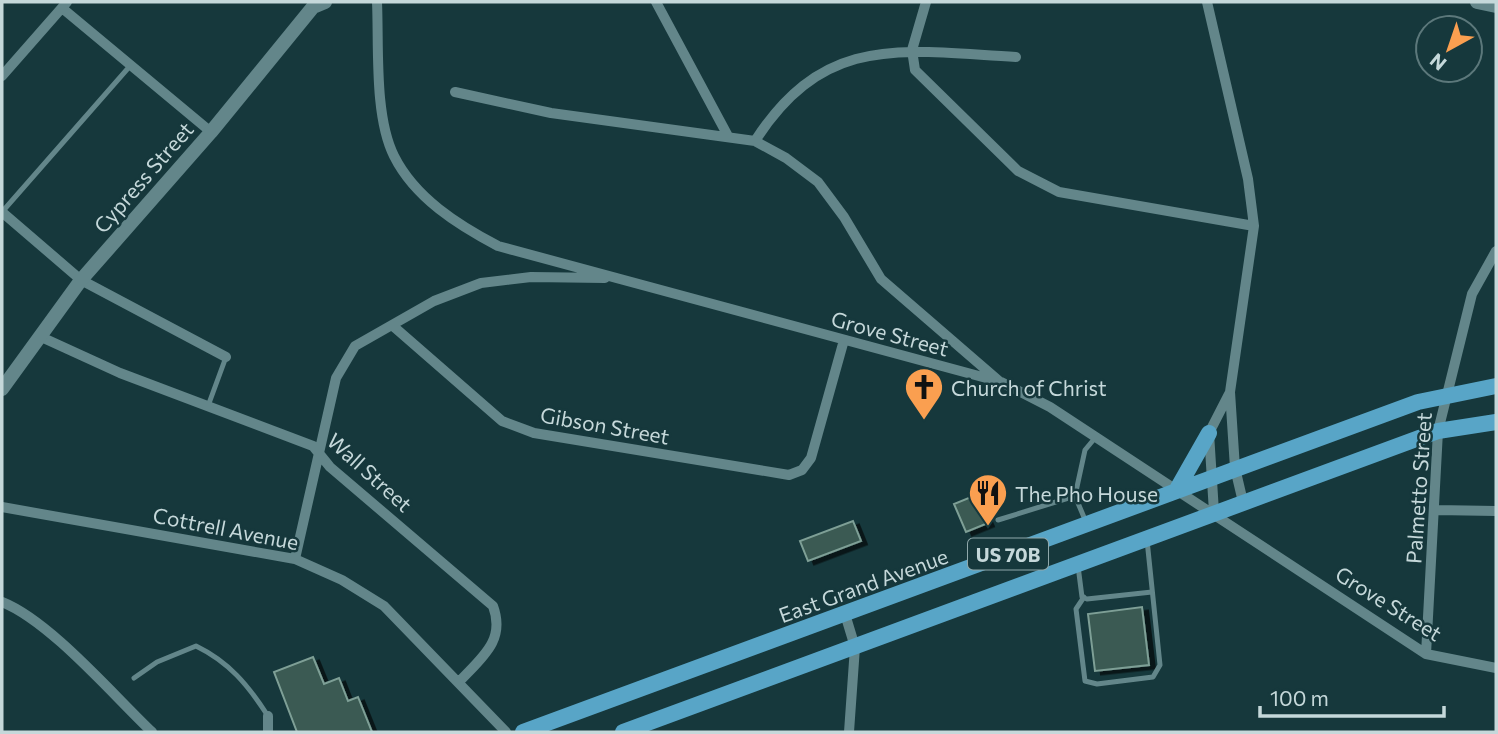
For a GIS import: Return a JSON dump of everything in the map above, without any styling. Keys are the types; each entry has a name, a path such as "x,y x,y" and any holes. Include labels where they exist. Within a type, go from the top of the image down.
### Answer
{"main road":[{"name":"East Grand Avenue","path":"523,732 1235,468 1445,394 1496,386"},
{"name":"US 70B","path":"622,732 1438,431 1496,422"},
{"path":"1176,491 1209,433"}],"street":[{"name":"Cypress Street","path":"2,389 81,280 211,132 313,7 325,2"},
{"name":"Grove Street","path":"377,2 383,116 394,155 419,191 461,227 498,246 1000,382 1050,407 1176,491 1214,512 1426,654 1496,668"},
{"path":"656,2 729,136"},
{"path":"926,2 912,50 915,70 1018,172 1059,192 1254,226"},
{"path":"1207,2 1248,179 1254,226 1230,392 1235,468 1243,502"},
{"path":"1479,2 1496,6"},
{"path":"2,76 64,5 130,66 211,132"},
{"path":"755,141 772,114 799,88 828,67 859,57 912,50 1016,57"},
{"path":"455,92 551,113 755,141 786,158 818,182 844,217 881,279 1000,382"},
{"path":"2,212 81,280 226,357"},
{"name":"Palmetto Street","path":"1426,654 1436,510 1438,431 1445,394 1472,295 1496,251"},
{"path":"295,559 320,455 325,416 336,377 355,346 434,301 481,283 531,277 619,278"},
{"name":"Gibson Street","path":"393,326 502,421 534,433 789,475 802,470 811,458 844,340"},
{"name":"Wall Street","path":"38,336 120,373 313,446 493,606 499,621 496,639 459,682"},
{"path":"1214,512 1209,433 1230,392"},
{"name":"Cottrell Avenue","path":"2,507 295,559 342,580 384,606 506,732"},
{"path":"1436,510 1496,511"},
{"path":"2,602 22,610 152,732"},
{"path":"845,614 855,647 849,732"},
{"path":"268,716 268,732"}],"lane":[{"path":"2,212 130,66"},
{"path":"208,406 226,357"},
{"path":"1087,524 1075,496 1085,450 1095,438"},
{"path":"998,520 1075,496"},
{"path":"1077,563 1084,597 1076,609 1085,681 1097,684 1153,677 1160,665 1147,537"},
{"path":"1084,597 1152,592"},
{"path":"134,678 157,662 196,646 220,657 247,684 268,716"}],"building":[{"path":"976,495 988,523 966,532 954,504"},
{"path":"853,521 861,541 808,561 800,541"},
{"path":"1142,607 1149,665 1095,671 1088,614"},
{"path":"313,657 324,684 339,678 348,701 358,697 372,732 297,732 274,672"}],"place":[{"name":"Church of Christ","path":"924,421"},
{"name":"The Pho House","path":"988,527"}]}
